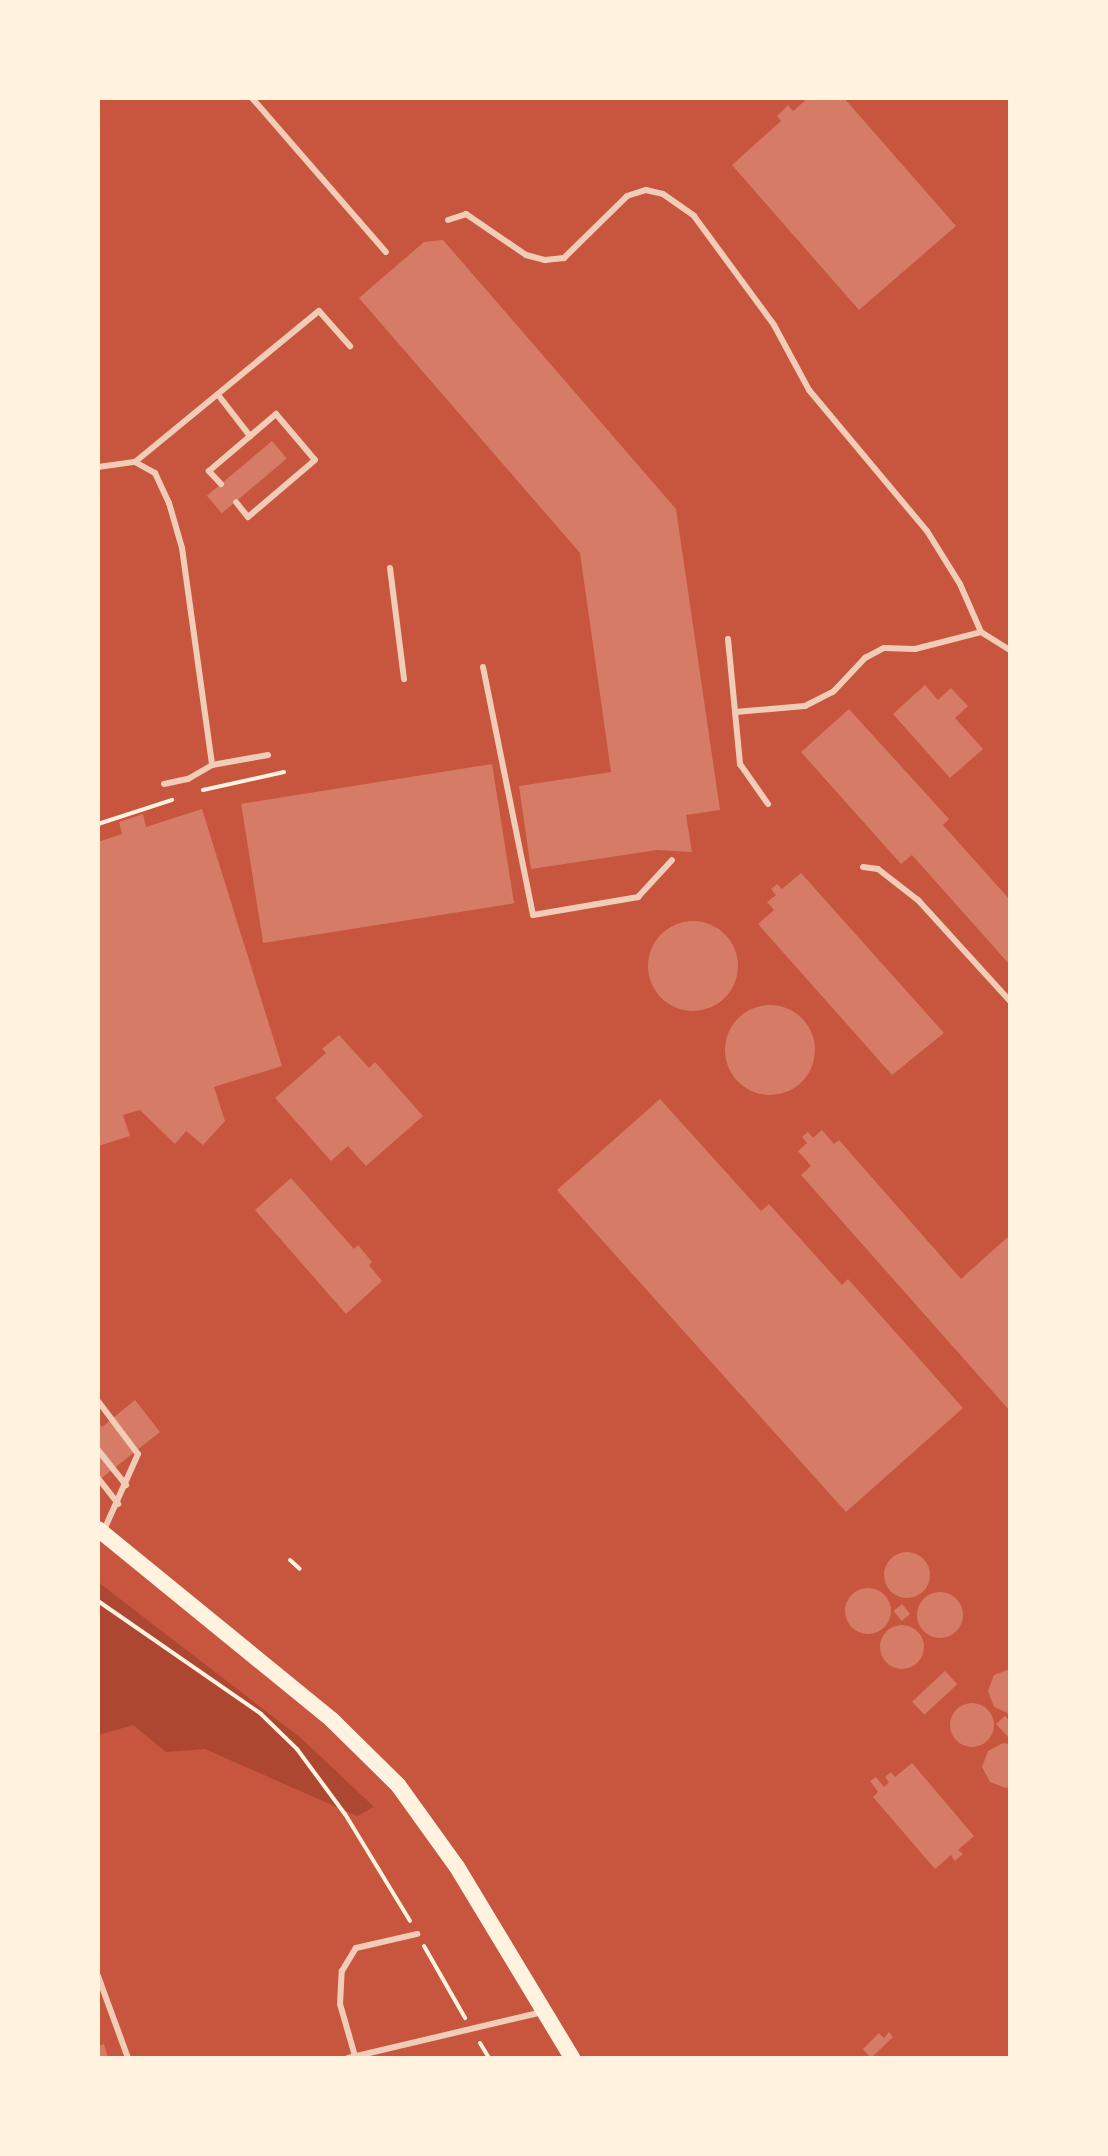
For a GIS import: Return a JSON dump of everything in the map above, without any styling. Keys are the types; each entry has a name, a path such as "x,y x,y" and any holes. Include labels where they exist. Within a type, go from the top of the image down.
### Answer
{"main road":[{"path":"100,1531 332,1720 398,1785 457,1867 572,2058"}],"lane":[{"path":"252,98 386,252"},
{"path":"448,220 466,214 526,255 545,260 564,258 627,196 646,190 663,194 694,216 774,325 809,390 927,531 960,584 981,632 1010,650"},
{"path":"98,467 135,462 319,311 350,346"},
{"path":"219,396 250,436"},
{"path":"221,484 209,471 276,414 315,460 248,517 236,502"},
{"path":"135,462 155,473 182,548 212,765"},
{"path":"390,568 404,679"},
{"path":"735,712 805,706 833,692 865,658 884,648 915,649 981,632"},
{"path":"728,639 740,764 768,804"},
{"path":"483,667 533,915 638,897 672,860"},
{"path":"164,784 212,765 268,755"},
{"path":"863,867 878,869 918,900 1010,1001"},
{"path":"98,1401 138,1454 118,1504 100,1531"},
{"path":"98,1416 106,1410"},
{"path":"98,1450 126,1485"},
{"path":"98,1478 118,1504"},
{"path":"417,1934 356,1948 342,1971 340,2004 352,2057 543,2012"},
{"path":"98,1976 128,2058"}],"path":[{"path":"290,1560 300,1569"},
{"path":"98,1601 261,1714 297,1749 345,1814 489,2058"}],"shaded area":[{"path":"98,1582 302,1739 374,1807 357,1816 205,1749 166,1752 133,1725 98,1735"}],"building":[{"path":"808,98 844,98 956,226 859,310 732,165 781,121 777,116 788,105 793,111"},
{"path":"443,240 676,509 720,810 686,815 692,852 657,850 531,869 519,786 611,772 580,553 359,298 424,242"},
{"path":"272,441 287,459 222,513 207,496"},
{"path":"925,685 938,700 951,688 968,706 955,718 983,749 950,778 893,714"},
{"path":"849,709 949,819 943,825 1010,900 1010,965 912,855 901,864 801,752"},
{"path":"492,764 514,903 263,943 241,804"},
{"path":"202,809 282,1066 214,1087 225,1121 203,1145 186,1131 175,1144 140,1110 123,1115 130,1136 98,1146 98,842 122,834 119,822 143,814 146,827"},
{"path":"801,873 944,1033 892,1075 758,924 774,910 767,902 776,895 771,889 777,884 782,889"},
{"path":"693,921 710,924 725,934 735,949 738,966 735,983 725,998 710,1008 693,1011 676,1008 661,998 651,983 648,966 651,949 661,934 676,924"},
{"path":"770,1005 787,1008 802,1018 812,1033 815,1050 812,1067 802,1082 787,1092 770,1095 753,1092 738,1082 728,1067 725,1050 728,1033 738,1018 753,1008"},
{"path":"339,1035 369,1068 375,1062 423,1116 366,1166 348,1146 331,1161 275,1098 326,1053 322,1049"},
{"path":"660,1099 761,1211 769,1204 842,1285 848,1279 963,1408 846,1512 557,1190"},
{"path":"822,1130 834,1144 839,1140 961,1279 1010,1235 1010,1411 801,1175 811,1166 798,1151 807,1143 802,1137 808,1132 813,1138"},
{"path":"291,1178 354,1249 358,1245 382,1281 346,1314 255,1210"},
{"path":"135,1400 160,1432 98,1481 98,1422 102,1427"},
{"path":"907,1552 923,1559 930,1575 923,1591 907,1598 891,1591 884,1575 891,1559"},
{"path":"868,1588 884,1595 891,1611 884,1627 868,1634 852,1627 845,1611 852,1595"},
{"path":"940,1592 956,1599 963,1615 956,1631 940,1638 924,1631 917,1615 924,1599"},
{"path":"902,1604 910,1614 902,1621 893,1611"},
{"path":"902,1625 918,1631 924,1647 918,1663 902,1669 886,1663 880,1647 886,1631"},
{"path":"1010,1669 1010,1714 994,1707 988,1691 994,1675"},
{"path":"945,1671 957,1684 924,1715 912,1702"},
{"path":"972,1703 987,1710 994,1725 987,1740 972,1747 957,1740 950,1725 957,1710"},
{"path":"1005,1716 1010,1721 1010,1739 996,1724"},
{"path":"1003,1743 1010,1744 1010,1787 1006,1788 990,1782 982,1767 988,1751"},
{"path":"912,1763 974,1836 958,1850 963,1854 955,1861 951,1855 935,1869 873,1797 878,1792 870,1781 876,1777 884,1787 889,1782 885,1777 891,1772 895,1777"},
{"path":"889,2032 893,2037 871,2058 863,2049 879,2033 884,2038"},
{"path":"104,2044 108,2058 98,2058 98,2046"}]}
